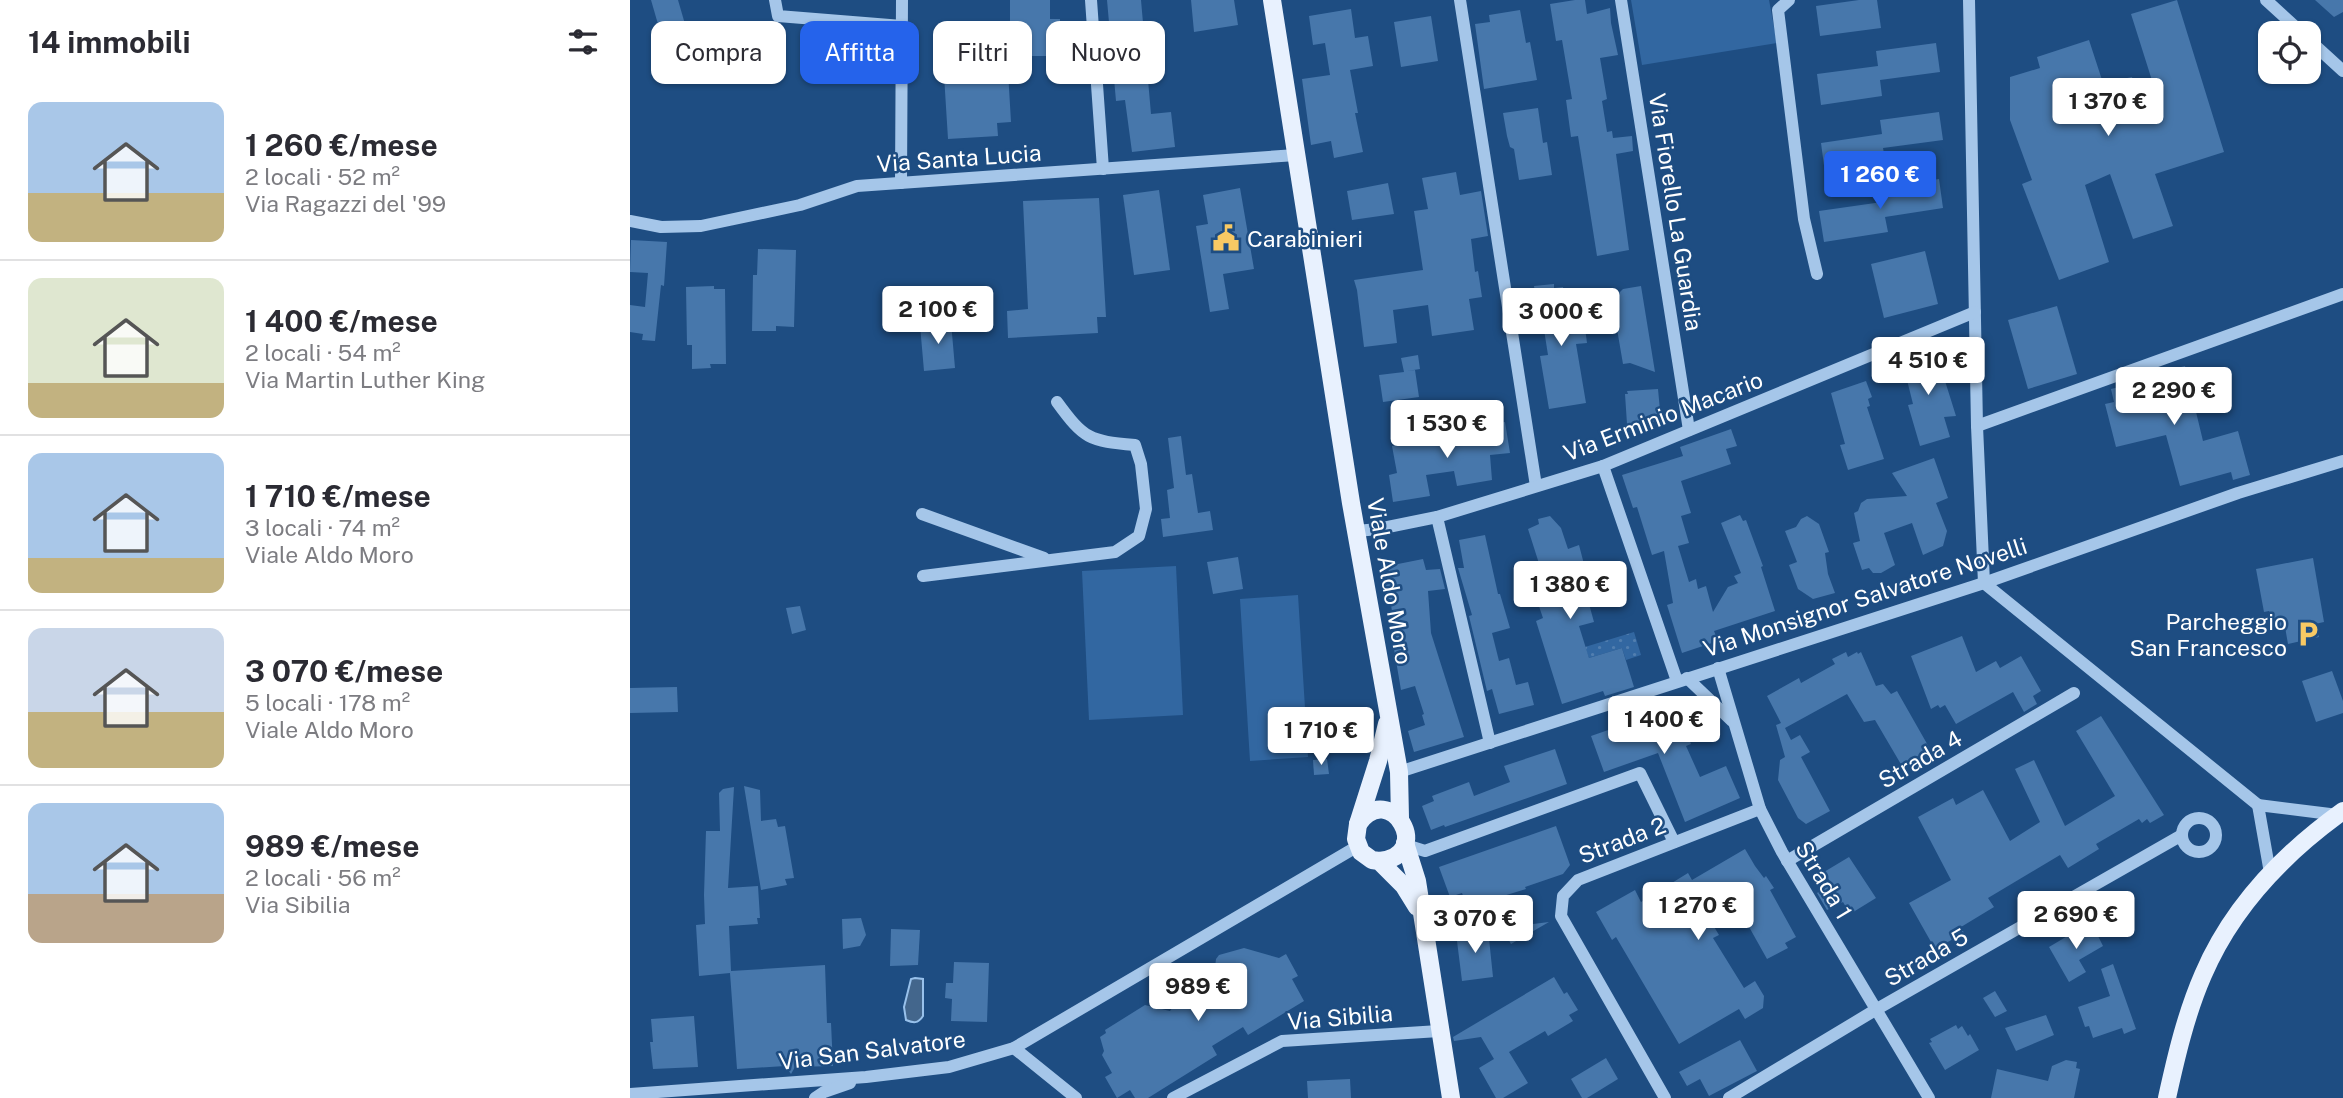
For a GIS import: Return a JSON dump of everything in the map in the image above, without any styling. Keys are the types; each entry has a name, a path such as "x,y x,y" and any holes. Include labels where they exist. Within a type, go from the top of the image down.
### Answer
{"main road":[{"name":"Viale Aldo Moro","path":"1272,0 1357,531 1399,772 1400,818 1405,826 1405,844 1417,881 1451,1098"},
{"name":"Viale Aldo Moro","path":"1389,714 1356,839 1366,857 1379,861 1404,886 1422,916"},
{"path":"1358,824 1377,810 1385,810 1400,818"},
{"path":"2166,1098 2202,976 2229,926 2270,873 2340,813"},
{"path":"1379,861 1395,857 1405,844"}],"street":[{"path":"775,0 778,16 840,21"},
{"path":"902,0 902,21"},
{"path":"1091,0 1102,169"},
{"path":"1460,0 1536,486"},
{"name":"Via Fiorello La Guardia","path":"1621,0 1689,430"},
{"path":"1788,0 1778,10 1804,219 1817,274"},
{"path":"1969,0 1977,426 1984,583 2258,805 2340,813"},
{"path":"2266,0 2289,21"},
{"path":"2321,51 2343,71"},
{"path":"901,183 902,84"},
{"name":"Via Santa Lucia","path":"630,221 661,227 701,226 800,205 858,186 1296,155"},
{"path":"1977,426 2343,294"},
{"name":"Via Erminio Macario","path":"1357,531 1437,517 1603,466 1975,312"},
{"path":"923,576 1115,552 1139,536 1146,509 1141,464 1135,445 1091,438 1076,428 1057,402"},
{"name":"Via Monsignor Salvatore Novelli","path":"1399,772 1984,583 2238,493 2343,461"},
{"path":"1603,466 1682,679 1735,724"},
{"path":"922,514 1047,560"},
{"path":"1437,517 1490,743"},
{"name":"Strada 1","path":"1718,668 1760,809 1787,861 1929,1098"},
{"name":"Strada 4","path":"1787,861 2074,693"},
{"path":"1405,844 1425,851 1640,774 1674,842"},
{"path":"2258,805 2270,873"},
{"name":"Strada 2","path":"1665,1098 1561,916 1563,896 1578,880 1760,809"},
{"name":"Strada 5","path":"1729,1098 1877,1009 2182,835"},
{"name":"Via San Salvatore","path":"630,1094 866,1077 949,1067 1014,1048 1358,846"},
{"name":"Via Sibilia","path":"1173,1098 1282,1041 1439,1031"},
{"path":"1014,1048 1076,1098"},
{"path":"815,1098 824,1092 866,1077"}],"shaded area":[{"path":"1631,0 1769,0 1777,43 1642,65"},
{"path":"1176,566 1183,715 1089,720 1082,571"},
{"path":"1298,595 1308,757 1250,761 1240,599"},
{"path":"1634,632 1641,655 1626,660 1622,648 1589,658 1585,647"},
{"path":"911,979 923,979 923,1016 913,1022 906,1020 904,1007"}],"building":[{"path":"651,0 678,0 684,21 657,21"},
{"path":"1010,0 1050,0 1050,19 1060,21 1046,21 1046,56 1032,56 1032,21 1010,21"},
{"path":"1107,0 1141,0 1143,21 1109,21"},
{"path":"1191,0 1234,0 1238,25 1194,32"},
{"path":"1585,0 1587,14 1610,8 1618,55 1600,58 1607,99 1602,101 1607,132 1612,131 1613,138 1632,136 1633,151 1616,154 1629,250 1597,256 1578,136 1571,137 1566,100 1572,99 1562,40 1556,41 1550,4"},
{"path":"1877,0 1881,28 1820,36 1816,6"},
{"path":"2177,0 2224,152 2155,174 2173,226 2133,239 2110,174 2085,185 2109,262 2059,280 2022,184 2032,180 2010,120 2010,77 2040,68 2037,57 2089,40 2103,83 2132,77 2134,85 2103,96 2112,120 2133,122 2161,109 2131,14"},
{"path":"2315,0 2343,0 2343,12 2334,17"},
{"path":"1351,9 1355,38 1368,36 1373,66 1350,70 1363,152 1334,158 1331,141 1311,145 1302,79 1330,75 1325,43 1313,45 1309,16"},
{"path":"1520,10 1526,43 1530,42 1537,80 1484,89 1475,24 1490,22 1489,15"},
{"path":"1431,16 1438,61 1401,67 1394,22"},
{"path":"1936,43 1940,72 1880,80 1882,96 1821,105 1817,74 1878,66 1876,51"},
{"path":"945,84 1009,84 1011,122 997,123 998,136 948,139"},
{"path":"1114,84 1148,84 1151,114 1171,112 1175,147 1132,152 1125,100 1116,101"},
{"path":"1538,108 1543,143 1547,142 1552,175 1519,180 1514,149 1510,147 1503,113"},
{"path":"1939,112 1943,140 1883,148 1886,164 1825,173 1821,143 1882,134 1880,120"},
{"path":"1456,172 1460,195 1481,191 1488,236 1471,239 1475,272 1478,271 1482,297 1469,299 1474,330 1432,336 1428,305 1393,310 1397,343 1364,347 1354,280 1423,270 1414,211 1428,209 1422,178"},
{"path":"1939,179 1943,208 1885,217 1888,232 1824,242 1819,211 1882,202 1880,188"},
{"path":"1388,183 1394,214 1352,220 1347,191"},
{"path":"1240,188 1254,269 1223,274 1229,309 1210,312 1196,226 1208,224 1203,195"},
{"path":"1159,190 1170,270 1134,275 1123,195"},
{"path":"1099,198 1106,317 1097,317 1098,333 1008,338 1007,311 1028,309 1023,201"},
{"path":"631,240 667,242 664,286 661,285 655,341 642,340 643,334 630,332 630,305 645,307 648,273 630,272"},
{"path":"758,249 796,250 794,327 776,326 776,331 752,331 753,275 757,275"},
{"path":"1925,251 1938,304 1884,318 1871,264"},
{"path":"1554,284 1554,288 1563,287 1566,315 1583,312 1587,343 1576,344 1586,403 1549,409 1540,356 1548,355 1534,286"},
{"path":"714,286 714,289 725,289 726,364 710,364 711,368 692,369 692,345 687,345 686,287"},
{"path":"1641,286 1655,372 1630,363 1623,364 1611,294"},
{"path":"2057,306 2077,374 2028,389 2008,320"},
{"path":"951,322 955,368 924,371 920,325"},
{"path":"1935,349 1956,416 1944,417 1950,437 1920,446 1908,405 1913,404 1902,360"},
{"path":"1418,355 1420,369 1407,371 1415,370 1419,397 1383,402 1379,375 1404,372 1401,358"},
{"path":"2185,366 2203,441 2238,431 2250,475 2233,480 2231,472 2180,486 2166,435 2116,447 2105,404 2114,402 2111,389"},
{"path":"1866,381 1872,397 1868,399 1870,406 1867,407 1884,459 1848,470 1840,445 1845,444 1831,393"},
{"path":"1658,389 1661,421 1627,424 1627,391"},
{"path":"1505,422 1510,453 1490,455 1492,480 1457,486 1454,471 1426,475 1430,496 1393,502 1389,475 1397,473 1392,446 1461,433 1465,431 1464,428"},
{"path":"1731,429 1737,446 1726,449 1731,464 1681,481 1691,513 1681,516 1689,543 1678,546 1689,582 1696,579 1698,589 1706,586 1713,612 1728,587 1738,583 1734,576 1741,573 1721,523 1740,515 1743,521 1746,520 1763,566 1761,567 1775,611 1714,631 1718,641 1682,653 1667,605 1673,603 1664,551 1652,555 1637,507 1633,508 1622,475 1683,456 1680,447"},
{"path":"1181,436 1186,475 1192,474 1198,513 1210,511 1213,530 1163,537 1161,519 1170,518 1167,490 1174,488 1168,438"},
{"path":"1934,458 1948,498 1936,503 1947,531 1943,546 1923,555 1912,523 1884,533 1895,565 1881,573 1873,573 1869,568 1862,570 1853,543 1860,541 1854,513 1867,499 1907,496 1892,473"},
{"path":"1550,516 1561,528 1568,549 1579,545 1585,568 1571,572 1582,605 1589,604 1594,622 1579,626 1589,658 1622,648 1634,687 1605,696 1603,691 1562,704 1536,621 1543,618 1530,580 1543,576 1528,529 1539,524 1538,519"},
{"path":"1807,516 1819,524 1829,552 1825,553 1828,574 1835,593 1813,599 1798,589 1789,565 1797,562 1785,531 1796,527 1801,519"},
{"path":"1485,535 1498,594 1510,628 1492,633 1499,661 1509,658 1516,685 1528,682 1534,705 1499,714 1492,689 1487,691 1469,616 1472,615 1458,568 1464,568 1459,540"},
{"path":"1238,557 1243,589 1213,594 1207,562"},
{"path":"2313,558 2324,622 2315,624 2319,637 2288,644 2285,627 2274,630 2269,611 2264,612 2256,569"},
{"path":"1423,559 1426,570 1440,569 1445,589 1428,591 1431,633 1464,737 1414,752 1408,731 1425,725 1424,714 1415,686 1401,690 1390,599 1385,600 1383,584 1390,582 1388,566"},
{"path":"800,606 806,630 792,634 786,608"},
{"path":"1962,636 1976,672 1996,661 2000,668 2021,656 2041,691 2033,696 2037,704 2024,712 2013,692 1956,724 1945,705 1931,709 1911,656"},
{"path":"1846,652 1848,657 1861,652 1876,686 1883,684 1891,694 1897,691 1930,749 1902,766 1875,720 1864,722 1847,694 1785,728 1791,740 1800,735 1810,752 1801,757 1830,811 1806,824 1798,818 1778,780 1780,760 1785,757 1776,725 1781,723 1767,696 1799,678 1801,683 1835,664 1832,659"},
{"path":"2332,671 2343,701 2343,713 2316,722 2302,681"},
{"path":"677,687 678,712 630,713 630,688"},
{"path":"1674,700 1691,744 1686,746 1700,777 1726,766 1740,798 1685,822 1658,753 1604,772 1591,736 1614,728 1609,713 1647,703 1648,710"},
{"path":"2101,716 2164,815 2150,823 2147,819 2142,823 2139,819 2096,844 2099,849 2068,868 2060,855 1988,898 1994,907 1961,927 1964,933 1935,949 1909,903 1951,880 1918,817 1953,798 1956,805 1983,790 2010,841 2040,822 2015,769 2034,760 2065,826 2115,796 2076,731"},
{"path":"1555,749 1567,784 1431,830 1422,806 1434,801 1432,796 1469,782 1474,796 1510,782 1504,766"},
{"path":"1327,759 1329,774 1314,775 1313,760"},
{"path":"744,786 760,790 761,821 776,819 778,827 785,826 794,878 785,879 787,885 761,890"},
{"path":"734,787 728,888 758,886 760,918 757,918 758,924 729,926 731,971 825,965 827,1023 831,1023 833,1066 795,1067 791,1074 785,1066 737,1069 730,973 699,976 696,925 705,924 706,831 720,831 719,793 723,789"},
{"path":"1556,826 1570,865 1563,874 1487,901 1484,897 1485,901 1467,907 1462,893 1450,897 1439,867"},
{"path":"1745,849 1755,866 1774,888 1770,890 1796,937 1785,943 1788,948 1767,959 1739,909 1713,925 1719,935 1713,938 1744,988 1755,981 1764,996 1763,1008 1745,1019 1739,1009 1679,1044 1616,937 1612,940 1596,912 1635,890 1641,902 1688,873 1692,880"},
{"path":"1849,857 1876,898 1850,914 1843,902 1827,910 1817,893 1831,883 1824,872"},
{"path":"1524,909 1533,924 1549,922 1511,944 1502,928 1510,927 1505,920"},
{"path":"861,918 866,935 860,946 843,949 842,919"},
{"path":"2091,922 2103,946 2079,960 2086,972 2069,982 2049,947"},
{"path":"891,929 920,930 918,965 890,966"},
{"path":"1488,929 1493,977 1462,981 1456,933"},
{"path":"1244,948 1279,958 1286,954 1298,976 1292,979 1304,1001 1248,1035 1243,1027 1212,1046 1217,1055 1148,1098 1135,1098 1130,1090 1117,1098 1105,1077 1112,1073 1102,1055 1104,1051 1100,1037 1106,1033 1105,1030 1145,1005 1170,1011 1178,1000 1189,993 1213,984 1216,959 1219,955"},
{"path":"954,962 989,963 987,1022 951,1021 952,999 945,998 946,983 953,983"},
{"path":"2113,964 2136,1029 2124,1034 2122,1028 2093,1038 2089,1026 2085,1027 2078,1007 2110,996 2101,969"},
{"path":"1554,977 1578,1010 1569,1015 1573,1021 1548,1036 1545,1031 1509,1052 1528,1083 1503,1098 1496,1098 1479,1068 1494,1059 1481,1037 1454,1041 1453,1037"},
{"path":"1995,991 2007,1011 1995,1017 1983,998"},
{"path":"2046,1015 2054,1035 2016,1051 2005,1028"},
{"path":"694,1016 698,1067 653,1069 651,1019"},
{"path":"1956,1025 1958,1029 1962,1026 1968,1036 1970,1034 1979,1050 1945,1070 1929,1043 1932,1042 1930,1039"},
{"path":"1740,1040 1757,1071 1709,1096 1700,1079 1687,1086 1679,1072"},
{"path":"1606,1058 1618,1079 1587,1098 1582,1098 1571,1079"},
{"path":"2066,1060 2077,1062 2076,1068 2080,1069 2074,1098 1991,1098 1997,1069 2048,1081 2052,1066"},
{"path":"1350,1079 1351,1098 1308,1098 1307,1081"}],"place":[{"name":"Carabinieri","path":"1226,238"},
{"name":"Parcheggio San Francesco","path":"2308,634"}]}
